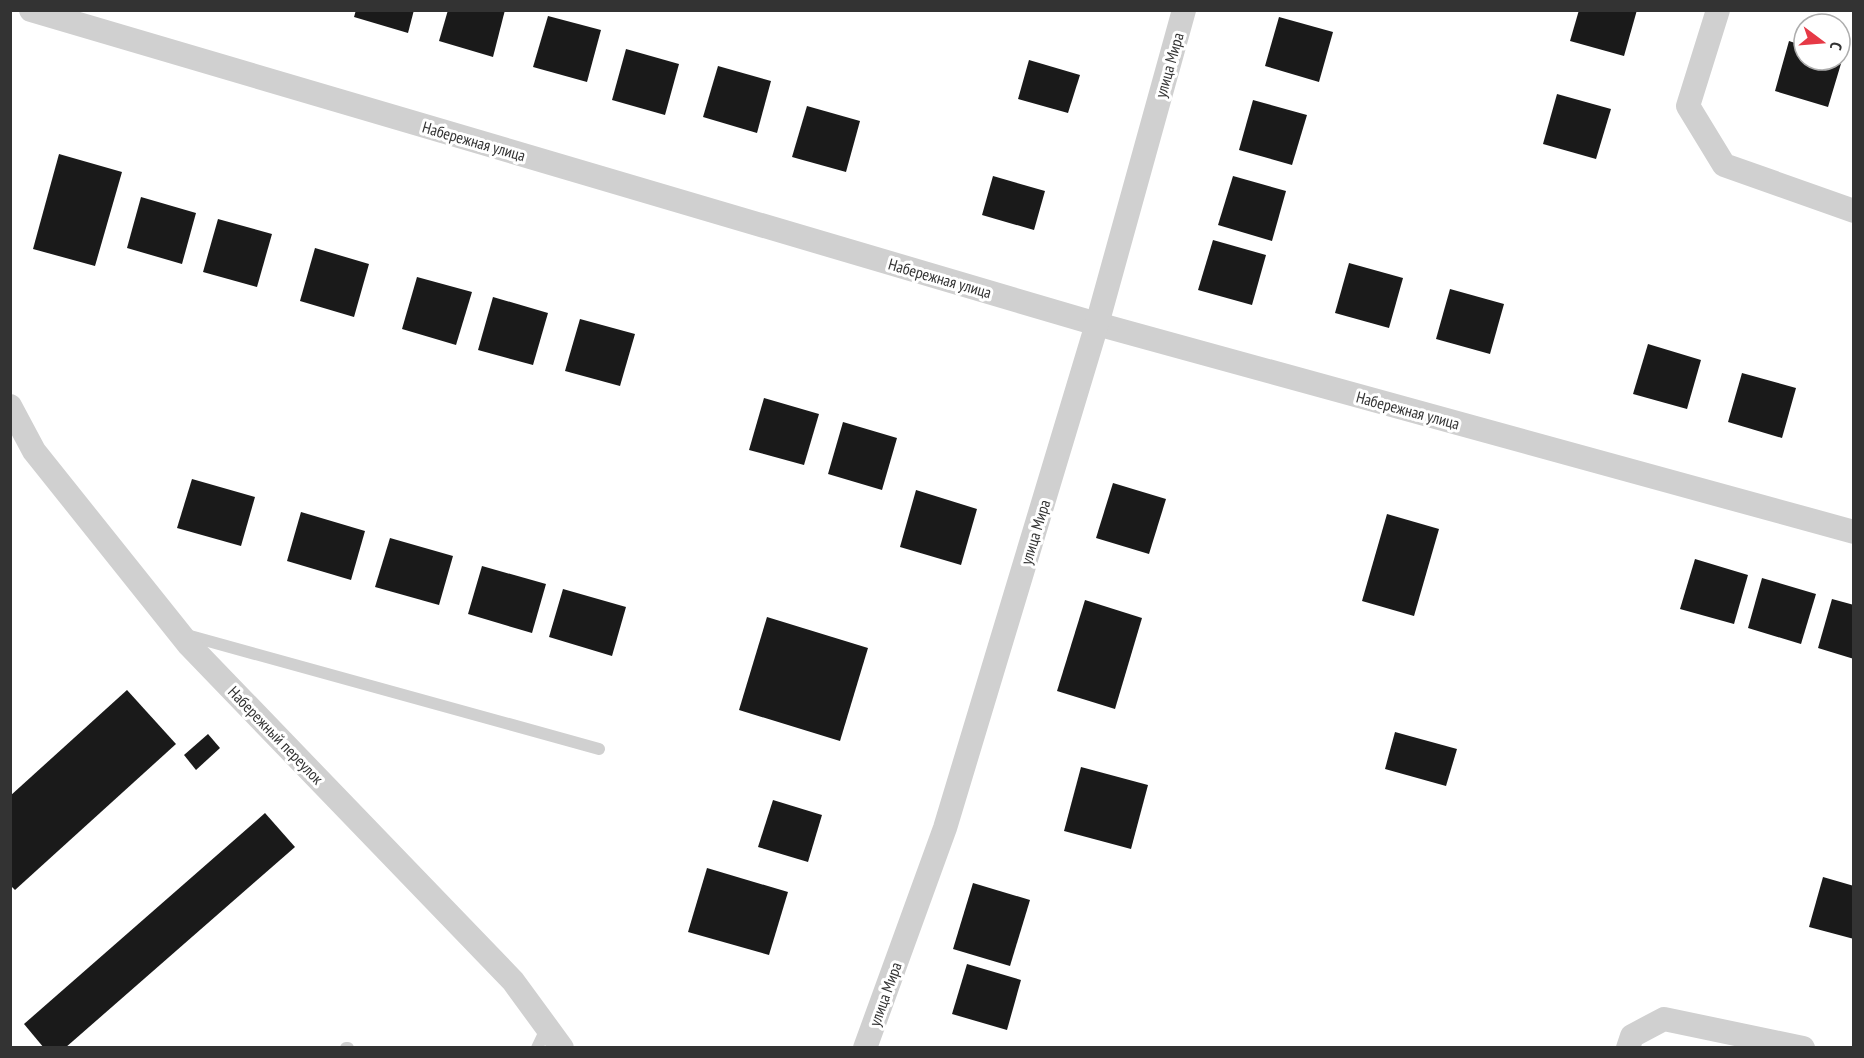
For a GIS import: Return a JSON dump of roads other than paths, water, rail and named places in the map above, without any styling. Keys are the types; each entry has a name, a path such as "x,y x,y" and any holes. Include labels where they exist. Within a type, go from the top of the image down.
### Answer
{"street":[{"name":"Набережная улица","path":"31,10 1097,324 1854,532"},
{"name":"улица Мира","path":"865,1047 945,828 1097,324 1184,10"},
{"path":"1718,10 1688,106 1724,165 1854,211"},
{"name":"Набережный переулок","path":"10,406 34,451 179,633 513,981 542,1037 562,1047"},
{"path":"1628,1047 1632,1036 1664,1019 1803,1047"}],"lane":[{"path":"179,633 599,749"}]}
